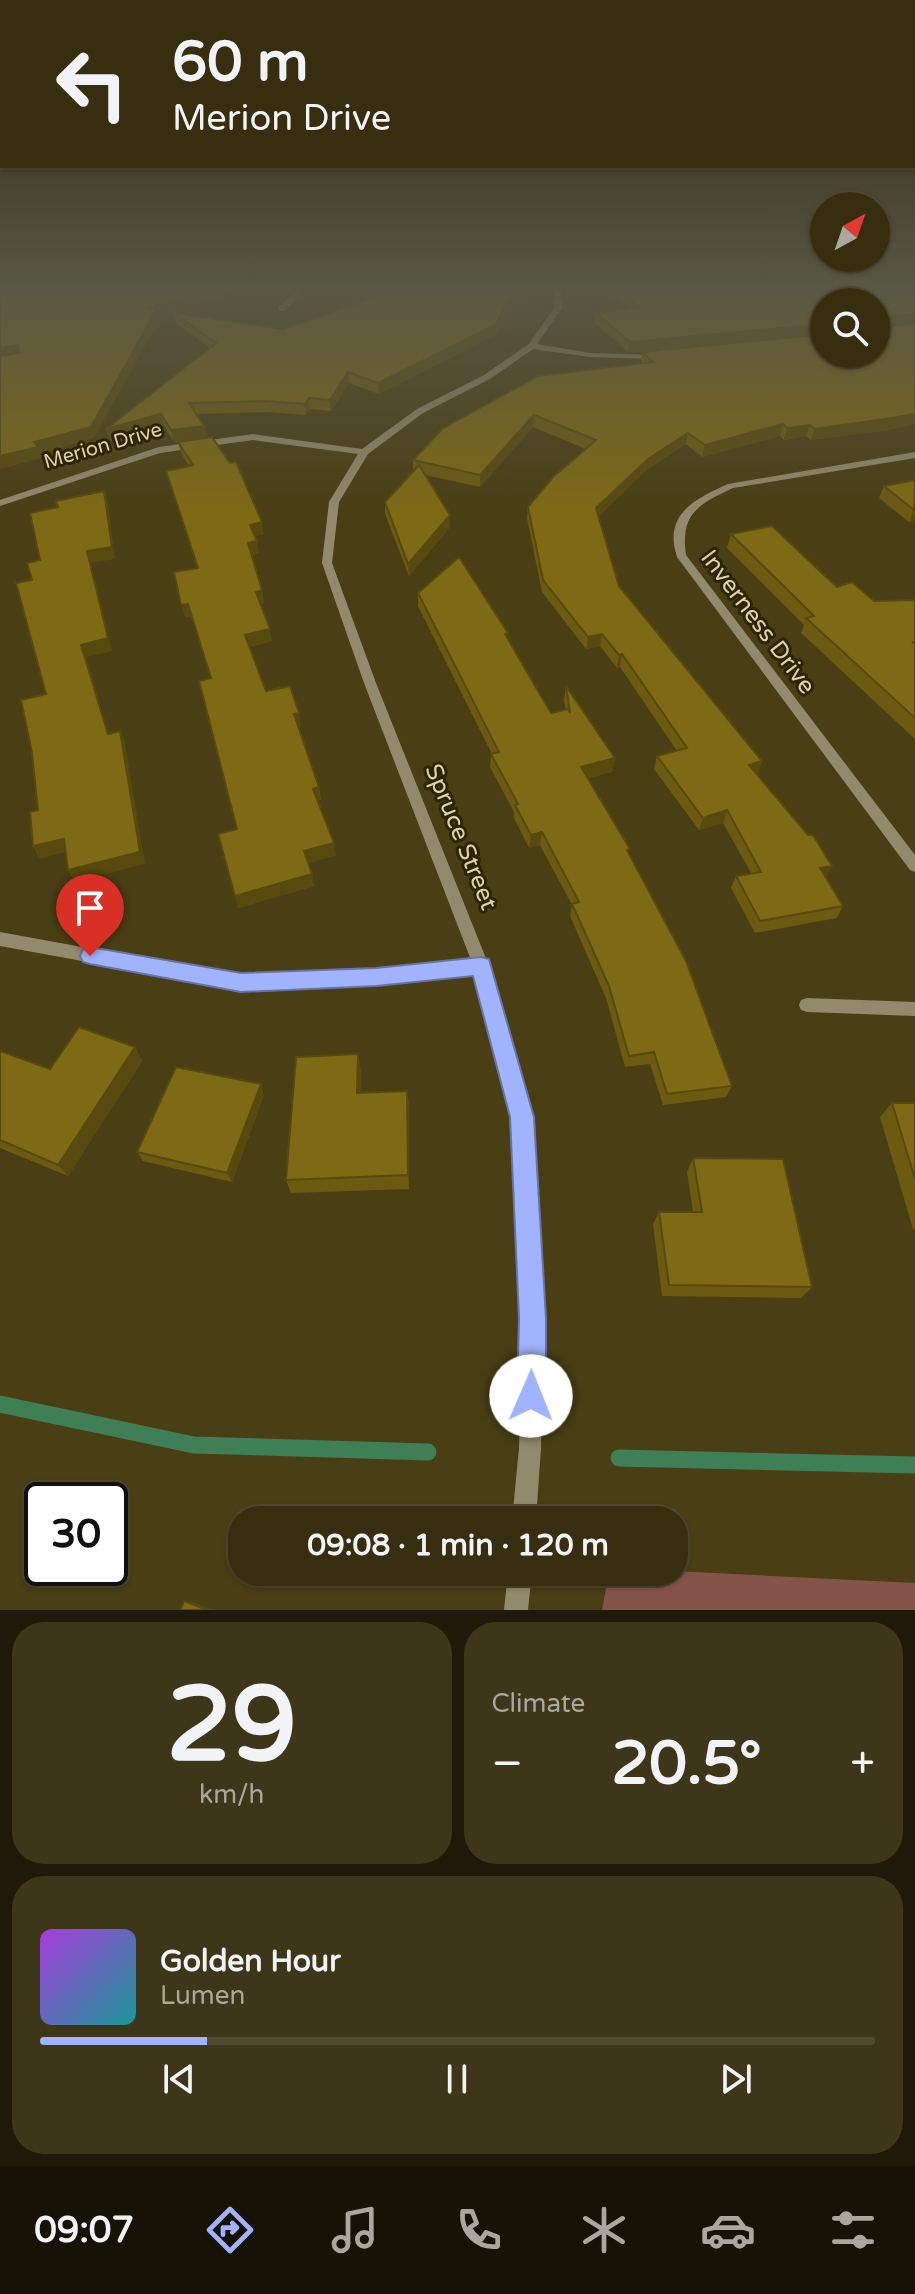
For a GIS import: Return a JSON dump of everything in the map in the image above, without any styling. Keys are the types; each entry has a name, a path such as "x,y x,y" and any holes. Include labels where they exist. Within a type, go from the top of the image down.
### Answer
{"street":[{"name":"Spruce Street","path":"504,365 420,411 364,452 334,502 327,563 370,683 481,966 522,1117 533,1318 530,1448 525,1506"},
{"name":"Merion Drive","path":"0,503 37,488 174,448 253,437 364,452"},
{"name":"Inverness Drive","path":"915,455 768,477 731,486 702,499 684,514 676,533 681,555 915,866"},
{"path":"0,939 241,983 376,977 481,966"},
{"path":"807,1005 915,1009"},
{"path":"516,1610 519,1586"}],"shaded area":[{"path":"688,1572 915,1583 915,1610 602,1610 606,1586 688,1586"}],"building":[{"path":"0,365 125,365 91,427 34,442 38,447 0,456"},
{"path":"188,365 414,365 378,383 348,372 330,400 309,398 305,404 266,401 189,403 204,426 171,430 161,414 106,429"},
{"path":"627,365 890,368 890,365 915,365 915,414 815,429 810,425 787,428 783,424 705,445 688,433 648,459 596,508 619,586 762,761 749,765 808,835 813,835 832,866 820,868 843,906 760,921 736,876 761,872 727,810 703,818 657,756 687,748 622,654 619,655 602,634 588,637 543,580 528,507 553,477 596,440 534,415 480,475 413,460 443,428 538,376"},
{"path":"212,437 230,463 236,462 262,522 250,525 257,541 248,543 262,590 256,592 270,629 245,635 266,691 290,686 299,713 294,714 319,787 313,789 334,843 304,851 312,874 235,896 218,834 237,829 199,681 211,678 188,604 181,605 174,572 198,568 166,471 193,465 178,442"},
{"path":"419,465 450,515 408,564 385,502"},
{"path":"915,480 914,510 884,486"},
{"path":"104,491 112,547 87,551 108,638 81,645 108,734 120,731 140,852 68,870 64,839 33,846 30,812 38,810 32,753 21,700 46,694 16,583 32,580 27,563 40,560 30,513 58,507 56,501"},
{"path":"772,526 837,587 852,582 874,601 915,600 915,643 912,642 915,644 915,718 806,618 814,616 731,534"},
{"path":"459,557 508,633 505,634 551,713 568,709 570,713 566,686 615,758 581,767 630,849 627,850 686,961 732,1086 667,1094 654,1052 629,1056 609,986 572,904 579,902 542,832 531,835 515,805 518,804 491,754 499,752 418,593"},
{"path":"79,1027 135,1047 58,1165 0,1140 0,1051 50,1069"},
{"path":"358,1054 357,1093 407,1091 408,1175 286,1180 296,1057"},
{"path":"176,1067 261,1084 227,1173 137,1152"},
{"path":"892,1103 915,1103 915,1179"},
{"path":"693,1158 783,1159 812,1287 669,1285 659,1212 702,1212"},
{"path":"184,1601 207,1610 181,1610"}],"waterway":[{"path":"0,1404 194,1445 428,1452"},
{"path":"619,1458 915,1465"}],"route":[{"path":"90,956 241,983 376,977 481,966 522,1117 533,1318 531,1396"}]}
